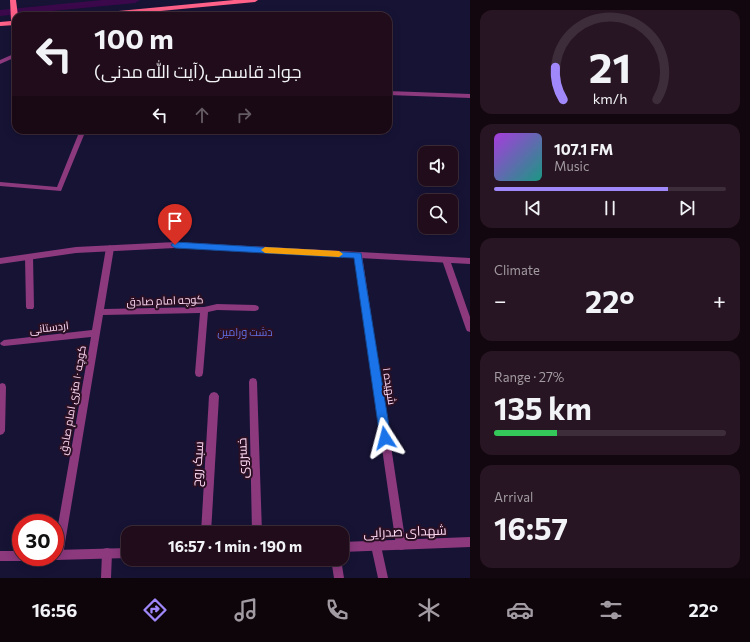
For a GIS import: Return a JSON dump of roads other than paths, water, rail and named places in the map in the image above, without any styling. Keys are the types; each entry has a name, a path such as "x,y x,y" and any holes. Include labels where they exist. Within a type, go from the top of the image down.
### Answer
{"main road":[{"path":"14,0 15,12"},
{"path":"128,12 255,0"},
{"path":"0,24 12,23"}],"street":[{"path":"0,62 12,57"},
{"path":"392,93 470,96"},
{"path":"0,184 59,188 81,134"},
{"path":"0,261 76,250 175,245 470,261"},
{"name":"کوچه ۱۰ متری امام صادق","path":"64,515 110,248"},
{"name":"شهیده ۱","path":"358,255 401,545"},
{"path":"29,257 30,307"},
{"path":"446,260 470,329"},
{"name":"کوچه امام صادق","path":"99,312 204,310 217,307 255,308"},
{"path":"199,373 204,310"},
{"name":"اردستانی","path":"4,343 96,333"},
{"name":"خسروی","path":"253,382 257,526"},
{"path":"0,431 2,387"},
{"name":"سبک روح","path":"206,526 214,396"},
{"name":"شهدای صدرایی","path":"349,547 470,542"},
{"path":"376,546 383,578"},
{"path":"106,578 107,553"},
{"path":"64,555 121,553"},
{"path":"0,556 12,556"},
{"path":"337,566 339,578"}],"waterway":[{"path":"0,13 135,0"}],"park label":[{"name":"دشت ورامین","path":"245,331"}]}
